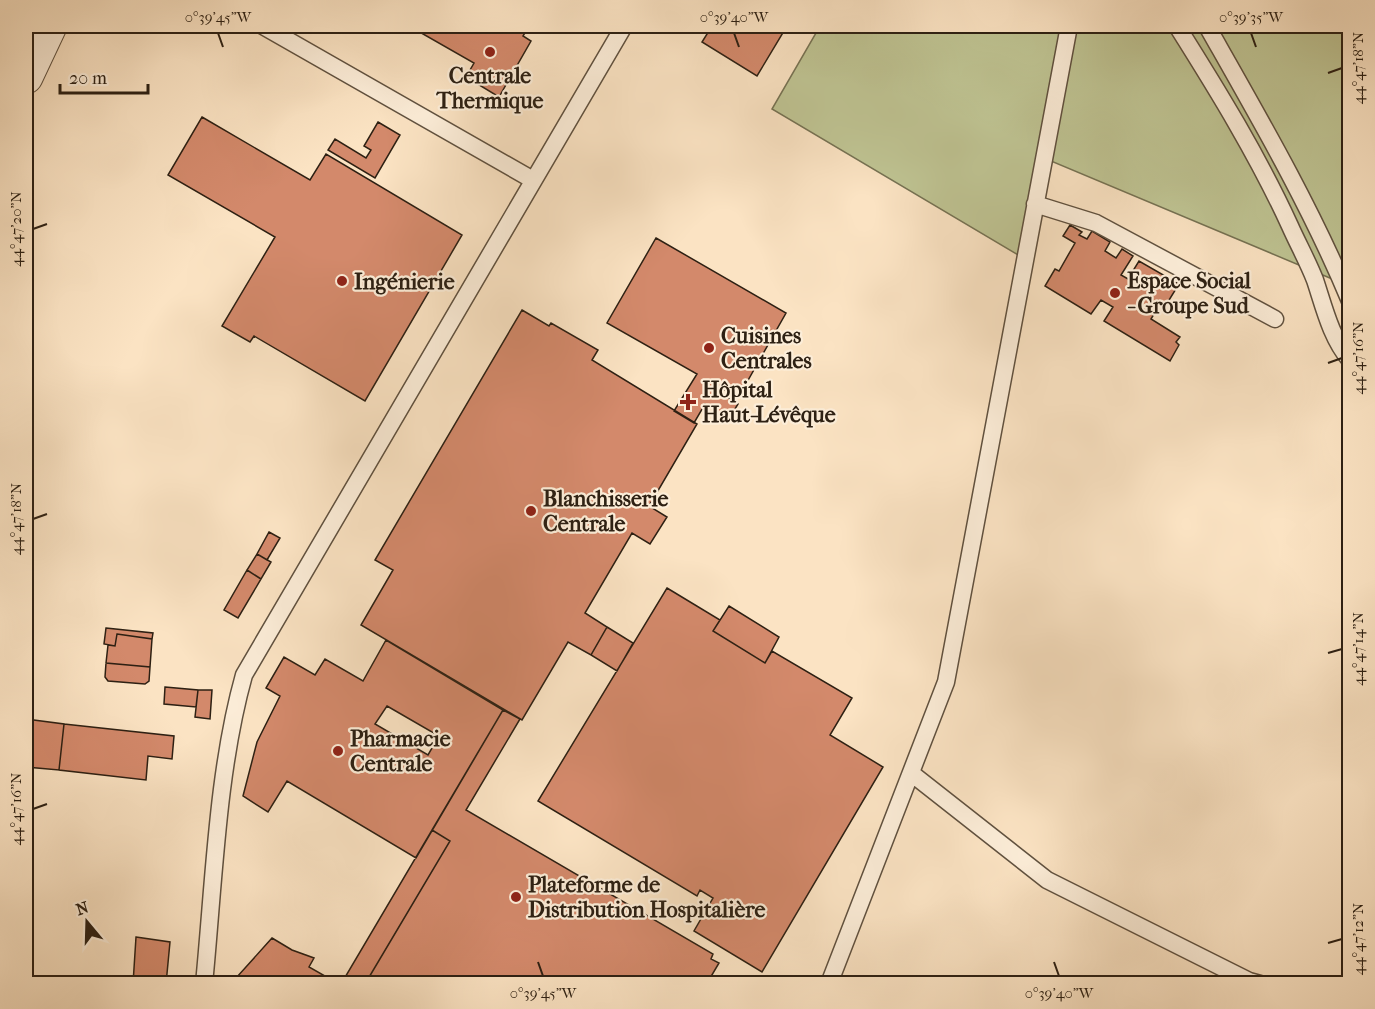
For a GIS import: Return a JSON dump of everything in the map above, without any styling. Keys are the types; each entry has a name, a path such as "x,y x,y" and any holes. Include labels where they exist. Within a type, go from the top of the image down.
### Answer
{"street":[{"path":"26,77 50,26"}],"lane":[{"path":"263,26 533,180"},
{"path":"204,984 224,783 234,710 244,675 624,26"},
{"path":"829,984 946,682 1069,26"},
{"path":"1177,26 1234,117 1276,196 1314,277 1331,327 1342,351 1350,360"},
{"path":"1207,26 1297,187 1350,301"},
{"path":"1035,204 1096,223 1275,319"},
{"path":"911,773 1047,880 1249,981 1260,984"}],"green space":[{"path":"820,26 1349,26 1349,286 1044,158 1025,259 772,109"}],"building":[{"name":"Centrale Thermique","path":"409,26 529,26 523,36 531,41 499,97 466,77 474,63"},
{"path":"712,26 787,26 757,76 702,42"},
{"name":"Ingénierie","path":"202,117 310,180 326,154 462,235 365,401 254,336 250,342 222,326 275,237 168,175"},
{"path":"378,122 400,135 375,178 328,150 335,139 366,158 371,150 364,146"},
{"name":"Espace Social - Groupe Sud","path":"1070,225 1082,232 1079,235 1087,239 1092,231 1110,242 1105,251 1116,258 1122,249 1133,256 1121,275 1128,279 1139,261 1179,284 1166,305 1161,302 1151,319 1180,337 1176,342 1179,345 1170,361 1104,321 1113,307 1101,300 1091,314 1045,286 1055,269 1059,271 1075,243 1063,236"},
{"name":"Cuisines Centrales","path":"656,238 786,313 738,398 716,385 714,389 738,404 729,419 705,404 694,423 674,411 697,374 607,323"},
{"name":"Blanchisserie Centrale","path":"522,310 549,326 551,323 598,350 592,360 697,424 649,506 667,517 650,544 632,533 585,613 607,627 591,655 568,642 522,720 361,625 393,570 375,560"},
{"path":"269,532 280,538 267,560 257,554"},
{"path":"257,554 271,562 261,579 247,570"},
{"path":"247,570 261,579 238,618 224,610"},
{"path":"667,588 720,620 713,631 765,663 772,651 852,698 830,735 883,767 762,972 694,931 713,898 700,890 697,896 538,801"},
{"path":"729,606 779,637 765,663 713,631"},
{"path":"607,627 633,643 617,671 591,655"},
{"path":"106,628 153,633 152,639 117,634 115,646 104,644"},
{"path":"117,634 152,639 150,667 106,663 108,645 115,646"},
{"name":"Pharmacie Centrale","path":"386,640 503,710 416,858 287,781 268,812 243,796 257,742 280,696 266,688 284,657 315,675 325,659 363,681","holes":["387,706 439,736 428,755 375,724"]},
{"path":"106,663 150,667 149,681 145,684 108,681 105,677"},
{"path":"165,687 198,690 196,707 164,704"},
{"path":"198,690 212,690 210,719 195,717"},
{"name":"Plateforme de Distribution Hospitalière","path":"503,710 520,719 466,810 713,954 711,959 719,963 709,980 702,976 697,984 365,984 450,841 432,830"},
{"path":"26,719 64,724 59,770 26,767"},
{"path":"64,724 174,736 172,759 148,756 146,780 59,770"},
{"path":"432,830 450,841 365,984 352,984 344,979"},
{"path":"136,937 170,942 166,984 133,984"},
{"path":"272,938 292,950 314,958 309,967 337,983 341,977 352,984 240,984 236,978"}],"place":[{"name":"Centrale Thermique","path":"490,52"},
{"name":"Ingénierie","path":"342,281"},
{"name":"Espace Social - Groupe Sud","path":"1115,293"},
{"name":"Cuisines Centrales","path":"709,348"},
{"name":"Hôpital Haut-Lévêque","path":"688,402"},
{"name":"Blanchisserie Centrale","path":"531,511"},
{"name":"Pharmacie Centrale","path":"338,751"},
{"name":"Plateforme de Distribution Hospitalière","path":"516,897"}]}
